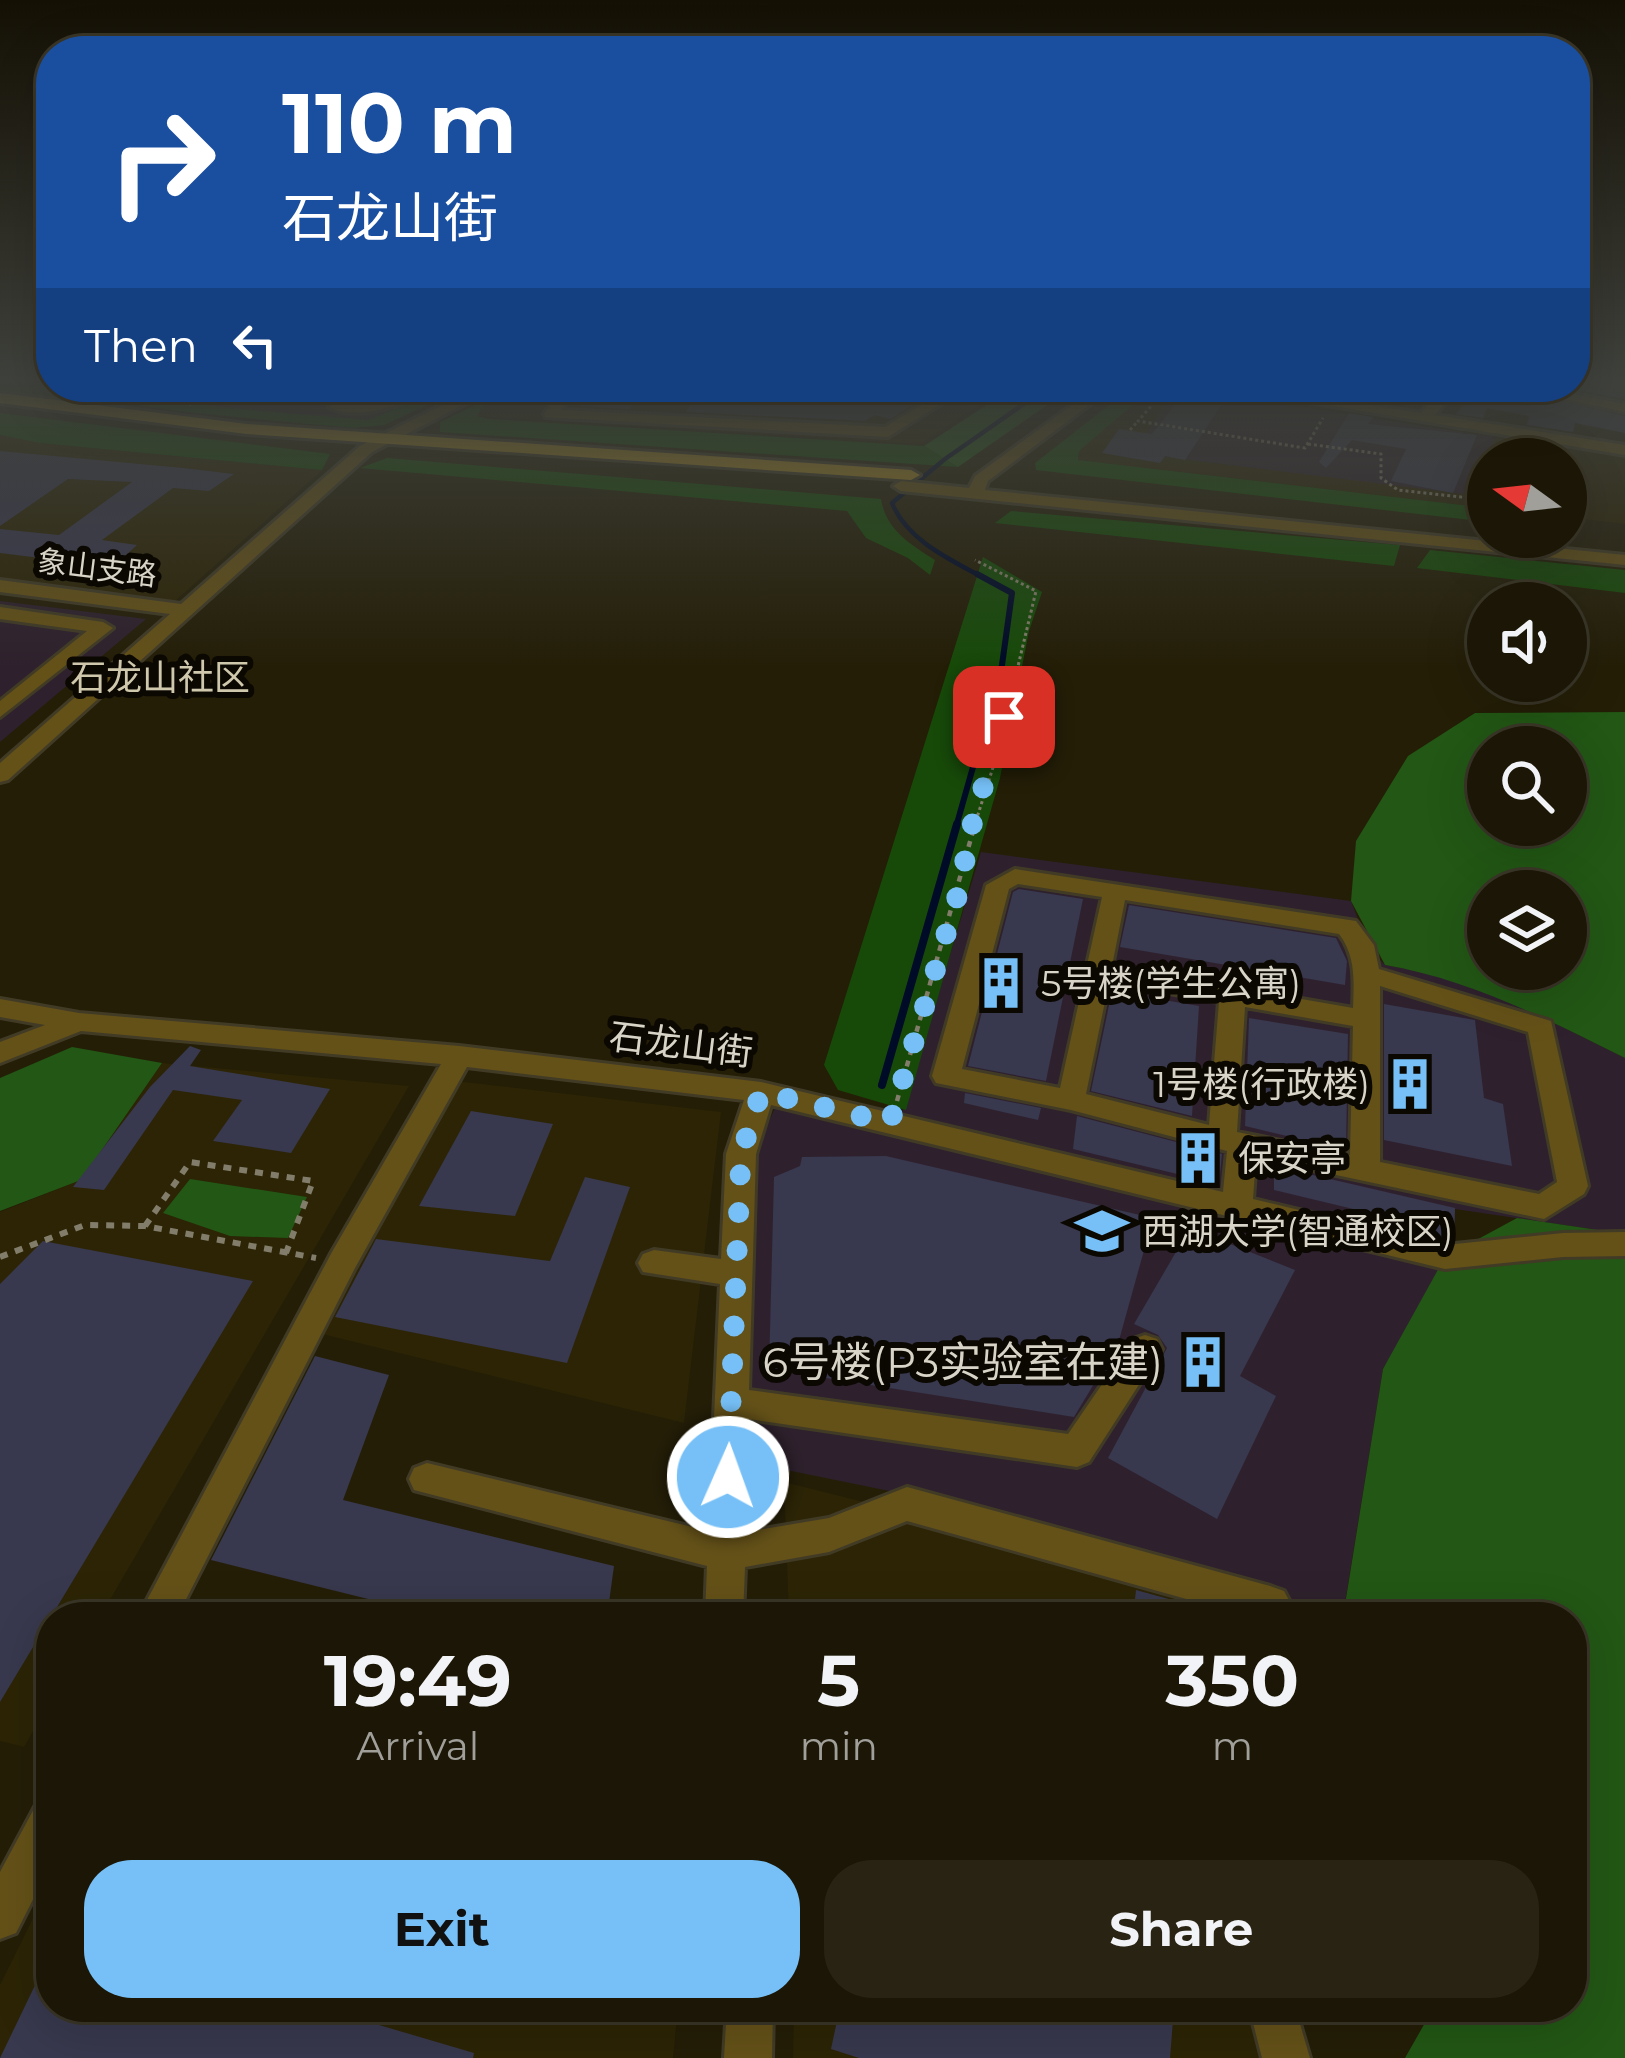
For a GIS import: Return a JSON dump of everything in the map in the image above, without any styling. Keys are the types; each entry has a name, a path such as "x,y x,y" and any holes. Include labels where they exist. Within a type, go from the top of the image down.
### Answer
{"main road":[{"path":"818,475 920,483"}],"street":[{"path":"0,775 342,475"},
{"path":"978,486 992,475"},
{"path":"920,483 1467,531"},
{"path":"978,486 1625,560"},
{"path":"1587,544 1625,548"},
{"name":"象山支路","path":"0,586 185,610"},
{"path":"0,613 103,628 0,711"},
{"path":"0,744 29,749"},
{"path":"1366,974 1541,1028 1573,1186 1544,1207 1366,1170 1232,1141 1071,1100 946,1076 998,885 1015,876 1347,928 1361,945 1366,974 1366,1170"},
{"path":"1071,1100 1114,892"},
{"path":"1098,972 1366,1019"},
{"path":"1232,995 1237,1207"},
{"name":"石龙山街","path":"0,1008 79,1022 459,1056 761,1092 1444,1257 1625,1244"},
{"path":"0,1054 79,1022"},
{"path":"165,1602 343,1262 459,1056"},
{"path":"724,1602 741,1154 761,1092"},
{"path":"654,1263 736,1273"},
{"path":"731,1402 1077,1450 1145,1349"},
{"path":"427,1479 726,1552 829,1535 907,1504 1263,1602"},
{"path":"0,1917 36,1849"},
{"path":"748,2058 749,2022"},
{"path":"1276,2022 1286,2058"}],"path":[{"path":"1381,475 1398,490 1467,498"},
{"path":"890,1123 963,877 967,842 995,760 1022,632 1036,592 975,560"},
{"path":"146,1226 190,1162 313,1181 286,1253"},
{"path":"0,1257 85,1226 146,1226 343,1262"}],"shaded area":[{"path":"0,475 316,475 174,602 0,580"},
{"path":"1206,475 1467,475 1467,506"},
{"path":"1311,475 1467,475 1467,494"},
{"path":"1587,475 1625,475 1625,524 1587,519"},
{"path":"0,601 146,619 0,742"},
{"name":"西湖大学(智通校区)","path":"981,852 1351,901 1369,948 1385,965 1431,973 1467,985 1467,990 1498,995 1625,1058 1625,1234 1455,1209 1453,1254 1383,1369 1345,1602 1301,1602 1051,1524 742,1461 752,1159 775,1108 896,1133"},
{"path":"162,1063 409,1086 109,1602 36,1602 36,1726 24,1747 0,1741 0,1212 81,1180"},
{"path":"456,1081 721,1112 684,1423 318,1333"},
{"path":"784,1482 1265,1602 788,1602"},
{"path":"36,1912 36,2022 677,2022 673,2058 0,2058 0,1985"},
{"path":"794,2022 1300,2022 1303,2058 793,2058"}],"green space":[{"path":"440,475 592,475 881,499 894,528 935,560 930,575 908,558 866,538 847,511"},
{"path":"1080,475 1206,475 1467,506 1467,520"},
{"path":"1011,511 1400,545 1394,566 995,523"},
{"path":"1430,550 1467,554 1467,558 1625,570 1625,593 1587,588 1587,582 1533,582 1417,568"},
{"path":"983,557 1042,592 1029,631 1000,778 906,1110 838,1090 824,1065"},
{"path":"1625,712 1625,1058 1475,990 1587,990 1587,870 1467,870 1467,987 1385,965 1351,901 1356,841 1408,756 1475,713"},
{"path":"72,1047 162,1063 81,1180 0,1211 0,1078"},
{"path":"190,1179 307,1197 288,1238 230,1236 163,1213"},
{"path":"1517,1218 1625,1234 1625,2058 1405,2058 1425,2022 1587,2022 1587,1602 1345,1602 1383,1369 1445,1257"}],"building":[{"path":"0,475 232,475 209,491 173,488 102,540 137,545 113,567 0,553 0,529 59,535 132,482 68,479 0,526"},
{"path":"1394,475 1460,475 1453,493 1391,481"},
{"name":"5号楼(学生公寓)","path":"1013,892 1083,899 1046,1081 968,1066"},
{"path":"1129,905 1336,938 1347,961 1345,985 1120,947"},
{"path":"1112,991 1199,1006 1192,1116 1091,1091"},
{"name":"1号楼(行政楼)","path":"1384,1004 1475,1020 1484,1098 1503,1104 1512,1166 1384,1140"},
{"path":"1249,1018 1348,1034 1346,1150 1245,1126"},
{"path":"190,1046 201,1050 190,1066 330,1089 291,1153 213,1141 242,1100 173,1090 104,1190 73,1187 150,1087"},
{"path":"965,1093 1041,1108 1038,1120 964,1103"},
{"path":"471,1111 553,1124 515,1216 419,1206"},
{"path":"1077,1116 1222,1154 1219,1184 1073,1149"},
{"path":"886,1156 1153,1218 1118,1344 1074,1417 769,1369 774,1177 800,1166 802,1157"},
{"path":"1274,1166 1455,1208 1454,1240 1399,1229 1399,1220 1274,1190"},
{"path":"585,1177 630,1187 567,1363 335,1317 376,1239 550,1261"},
{"name":"6号楼(P3实验室在建)","path":"1190,1228 1295,1270 1240,1376 1276,1396 1217,1519 1108,1458 1167,1348 1158,1335 1134,1324"},
{"path":"43,1241 253,1281 60,1602 36,1602 36,1642 0,1702 0,1284"},
{"path":"315,1356 389,1375 343,1500 614,1566 609,1602 380,1602 211,1560"},
{"path":"1136,1590 1180,1602 1135,1602"},
{"path":"36,1983 36,2022 369,2022 474,2053 473,2058 0,2058"},
{"path":"837,2022 1173,2022 1170,2058 859,2058 831,2049"}],"waterway":[{"path":"926,475 892,503 899,516 918,538 982,577"},
{"path":"956,827 1002,665 1012,593 977,574"},
{"path":"882,1085 957,824"}],"place":[{"name":"5号楼(学生公寓)","path":"1001,983"},
{"name":"1号楼(行政楼)","path":"1410,1084"},
{"name":"保安亭","path":"1198,1158"},
{"name":"西湖大学(智通校区)","path":"1102,1231"},
{"name":"6号楼(P3实验室在建)","path":"1203,1362"}],"district":[{"name":"石龙山社区","path":"160,677"}],"route":[{"path":"728,1477 741,1154 761,1092 890,1123 963,877 967,842 1004,717"}]}
